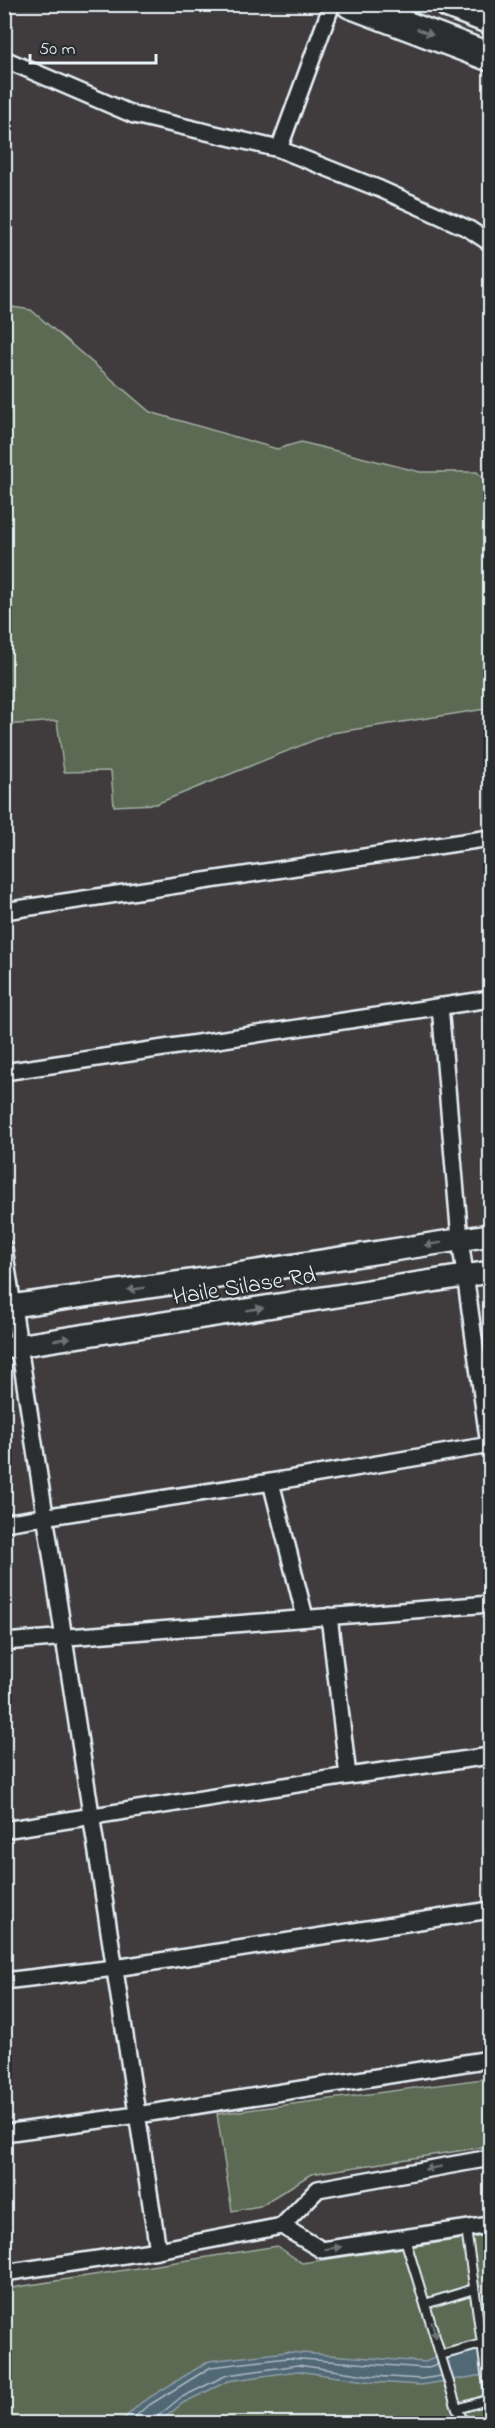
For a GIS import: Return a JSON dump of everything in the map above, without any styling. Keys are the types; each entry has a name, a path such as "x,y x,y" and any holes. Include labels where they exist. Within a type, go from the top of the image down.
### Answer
{"highway":[{"path":"351,4 490,57"},
{"path":"449,4 490,20"}],"main road":[{"name":"Haile Silase Rd","path":"10,1306 205,1280 490,1235"},
{"name":"Haile Silase Rd","path":"12,1347 490,1272"}],"street":[{"path":"279,149 332,4"},
{"path":"4,58 134,115 279,149 380,189 469,229 490,243"},
{"path":"4,910 490,838"},
{"path":"4,1072 490,999"},
{"path":"4,1523 271,1482 490,1445 460,1239 440,1006"},
{"path":"4,1248 12,1347 45,1517 158,2250"},
{"path":"271,1482 305,1617"},
{"path":"4,1642 490,1604"},
{"path":"329,1616 348,1776"},
{"path":"4,1830 490,1756"},
{"path":"4,1981 115,1968 490,1910"},
{"path":"4,2133 137,2115 490,2059"},
{"path":"4,2273 158,2250 282,2226 318,2188 490,2157"},
{"path":"282,2226 322,2250 490,2225"}],"lane":[{"path":"458,2409 490,2400 466,2229"},
{"path":"405,2239 458,2409 465,2424"},
{"path":"426,2304 474,2289"},
{"path":"441,2355 482,2344"}],"green space":[{"path":"5,306 31,310 150,412 277,449 301,442 420,472 477,472 490,485 490,704 485,709 332,733 156,804 114,806 111,771 64,772 57,721 5,725"},
{"path":"490,2078 490,2146 311,2174 260,2206 232,2211 217,2114"},
{"path":"490,2235 490,2423 5,2424 5,2289 277,2246 302,2263"}],"water":[{"path":"490,2336 490,2374 421,2385 372,2382 298,2371 228,2381 183,2403 158,2423 118,2424 142,2402 209,2361 287,2352 425,2362"}]}
